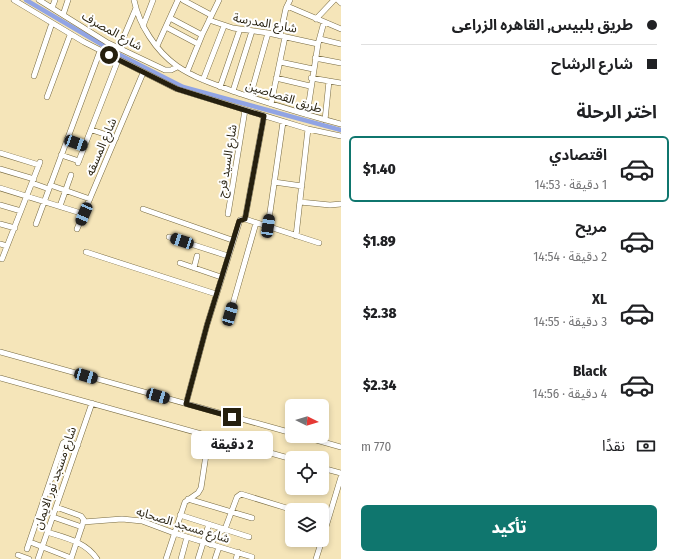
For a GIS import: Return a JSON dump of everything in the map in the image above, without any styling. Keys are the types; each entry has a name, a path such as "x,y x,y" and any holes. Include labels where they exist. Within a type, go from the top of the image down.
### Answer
{"street":[{"path":"14,0 70,35 177,89 283,122 341,136"},
{"name":"شارع المصرف","path":"39,0 119,48 165,70 171,70 177,66"},
{"path":"52,8 55,0"},
{"path":"63,15 68,0"},
{"name":"طريق القصاصين","path":"134,0 143,26 157,46 177,66 187,72 220,87 307,116 341,124"},
{"path":"143,26 153,0"},
{"path":"157,46 178,0"},
{"name":"شارع المدرسة","path":"183,0 224,26 341,44"},
{"path":"187,72 210,17 219,0"},
{"path":"271,104 280,62 282,36 287,6 290,0"},
{"path":"316,19 334,0"},
{"path":"338,0 341,3"},
{"path":"287,6 341,29"},
{"path":"119,48 136,8"},
{"path":"170,18 202,35"},
{"path":"307,116 313,69 324,22"},
{"path":"34,76 52,23"},
{"path":"203,80 224,26"},
{"path":"166,27 198,44"},
{"path":"220,87 240,29"},
{"path":"232,91 252,31"},
{"path":"250,97 268,33"},
{"path":"47,97 70,35"},
{"path":"36,224 100,51"},
{"path":"315,58 341,63"},
{"path":"61,155 79,162 118,60"},
{"path":"280,62 313,69"},
{"name":"شارع المسقه","path":"77,229 143,73"},
{"path":"276,78 310,86"},
{"path":"312,78 341,83"},
{"path":"325,120 330,81"},
{"name":"شارع السيد فرج","path":"228,214 245,110"},
{"path":"245,219 264,116"},
{"path":"268,226 283,122"},
{"path":"296,236 308,129"},
{"path":"92,130 116,138"},
{"path":"67,139 85,146"},
{"path":"0,153 39,163 2,259"},
{"path":"0,170 49,187 66,190 90,199"},
{"path":"60,206 71,175"},
{"path":"274,182 302,186"},
{"path":"0,188 84,214"},
{"path":"300,202 330,205 341,204"},
{"path":"0,205 21,211"},
{"path":"143,209 232,240"},
{"path":"186,404 216,294 239,221 245,219 320,243"},
{"path":"230,314 256,223"},
{"path":"0,224 14,228"},
{"path":"169,237 228,256"},
{"path":"0,244 7,246"},
{"path":"86,252 216,294"},
{"path":"194,268 197,256"},
{"path":"180,263 221,277"},
{"path":"0,352 285,431"},
{"path":"0,378 285,457"},
{"name":"شارع مسجد نور الايمان","path":"38,559 92,404"},
{"path":"166,559 185,502 188,498 198,493 201,488 209,435"},
{"path":"28,549 63,443 66,441 78,445"},
{"path":"327,443 341,447"},
{"path":"329,470 341,473"},
{"path":"329,511 340,487 341,477"},
{"path":"211,545 216,534 225,529 237,497 241,494 285,508"},
{"path":"188,498 252,518"},
{"path":"30,542 71,558 83,524 81,516 56,507"},
{"path":"180,515 249,537"},
{"path":"53,517 83,524"},
{"name":"شارع مسجد الصحابه","path":"83,524 132,519 174,534 252,557"},
{"path":"198,559 208,524"},
{"path":"48,532 88,548 97,559"},
{"path":"181,559 187,538"},
{"path":"215,559 218,547"},
{"path":"317,559 320,547"},
{"path":"236,559 238,552"},
{"path":"18,555 29,559"}],"waterway":[{"path":"26,0 118,54 183,87 341,130"}],"route":[{"path":"109,55 177,89 264,116 245,219 241,219 236,227 198,356 186,404 232,417"}]}
